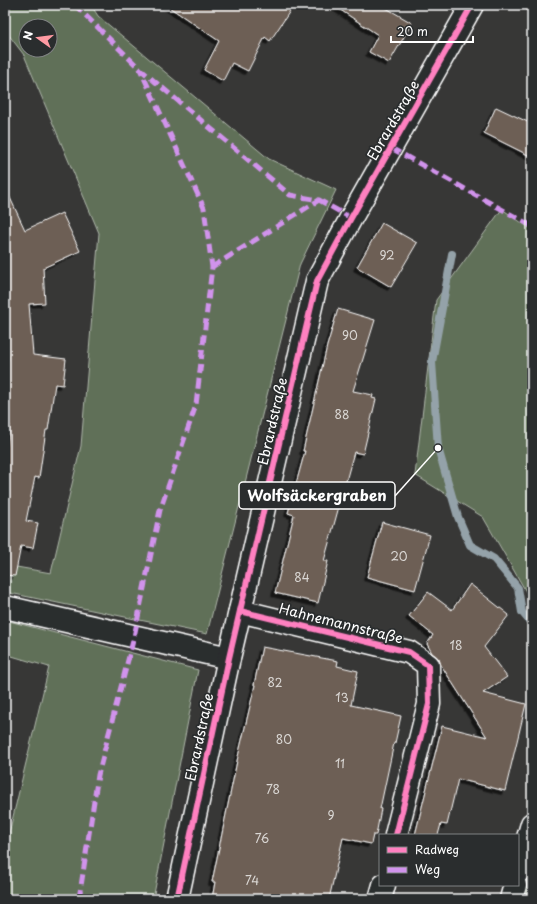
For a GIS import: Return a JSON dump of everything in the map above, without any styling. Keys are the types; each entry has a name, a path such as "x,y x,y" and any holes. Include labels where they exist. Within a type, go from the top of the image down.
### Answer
{"street":[{"name":"Ebrardstraße","path":"177,899 229,658 317,281 351,218 472,5"},
{"path":"5,607 229,658"},
{"name":"Hahnemannstraße","path":"240,611 409,652 428,665 429,704 396,834"},
{"path":"519,869 532,824"},
{"path":"380,899 384,886"},
{"path":"511,899 515,886"}],"green space":[{"path":"5,5 91,5 98,16 269,159 336,190 300,264 207,634 5,592 5,565 51,573 81,446 99,233 25,58 58,58 58,18 18,18 18,47 5,30"},
{"path":"502,209 532,230 532,602 483,517 415,475 436,300"},
{"path":"5,620 198,670 153,899 5,899 5,850 49,667 5,654"},
{"path":"532,824 532,899 516,899"}],"building":[{"path":"166,5 294,5 270,41 265,37 248,71 232,63 223,81 204,70 219,41"},
{"path":"333,5 381,5 412,23 389,63 369,52 378,35"},
{"path":"496,107 532,124 532,157 484,133"},
{"path":"5,187 25,230 62,213 80,251 43,268 45,303 29,304 33,355 66,359 63,385 55,384 39,478 35,477 26,521 38,523 33,548 21,546 15,576 5,575 5,456 10,425 5,424 5,378 8,358 5,329"},
{"path":"382,223 417,243 391,287 357,267"},
{"path":"338,309 375,320 353,391 373,395 372,398 376,399 363,454 354,452 324,561 328,561 318,603 275,593 294,515 288,513 305,451 303,451 327,346"},
{"path":"382,522 430,535 415,590 367,577"},
{"path":"470,584 509,615 484,647 507,677 483,693 526,704 505,791 458,779 447,825 441,824 438,834 415,834 442,726 487,737 441,665 439,659 432,653 427,644 433,635 409,616 428,592 452,610"},
{"path":"262,647 338,661 337,666 358,671 351,705 401,716 380,809 376,835 373,835 371,844 343,838 329,899 269,899 249,895 248,899 212,899 215,882 212,882"}],"waterway":[{"path":"452,254 432,362 438,448 458,517 470,545 494,559 518,588 522,612 532,624"}],"marked path":[{"path":"75,5 140,69 290,195 319,200 351,218"},
{"path":"79,899 98,775 134,637 160,510 196,405 212,267 204,208 140,69"},
{"path":"391,148 532,226"},
{"path":"212,267 319,200"}],"cycle path":[{"path":"177,899 229,658 317,281 351,218 472,5"},
{"path":"240,611 409,652 428,665 429,704 396,834"}],"place":[{"name":"Wolfsäckergraben","path":"438,448"}]}
